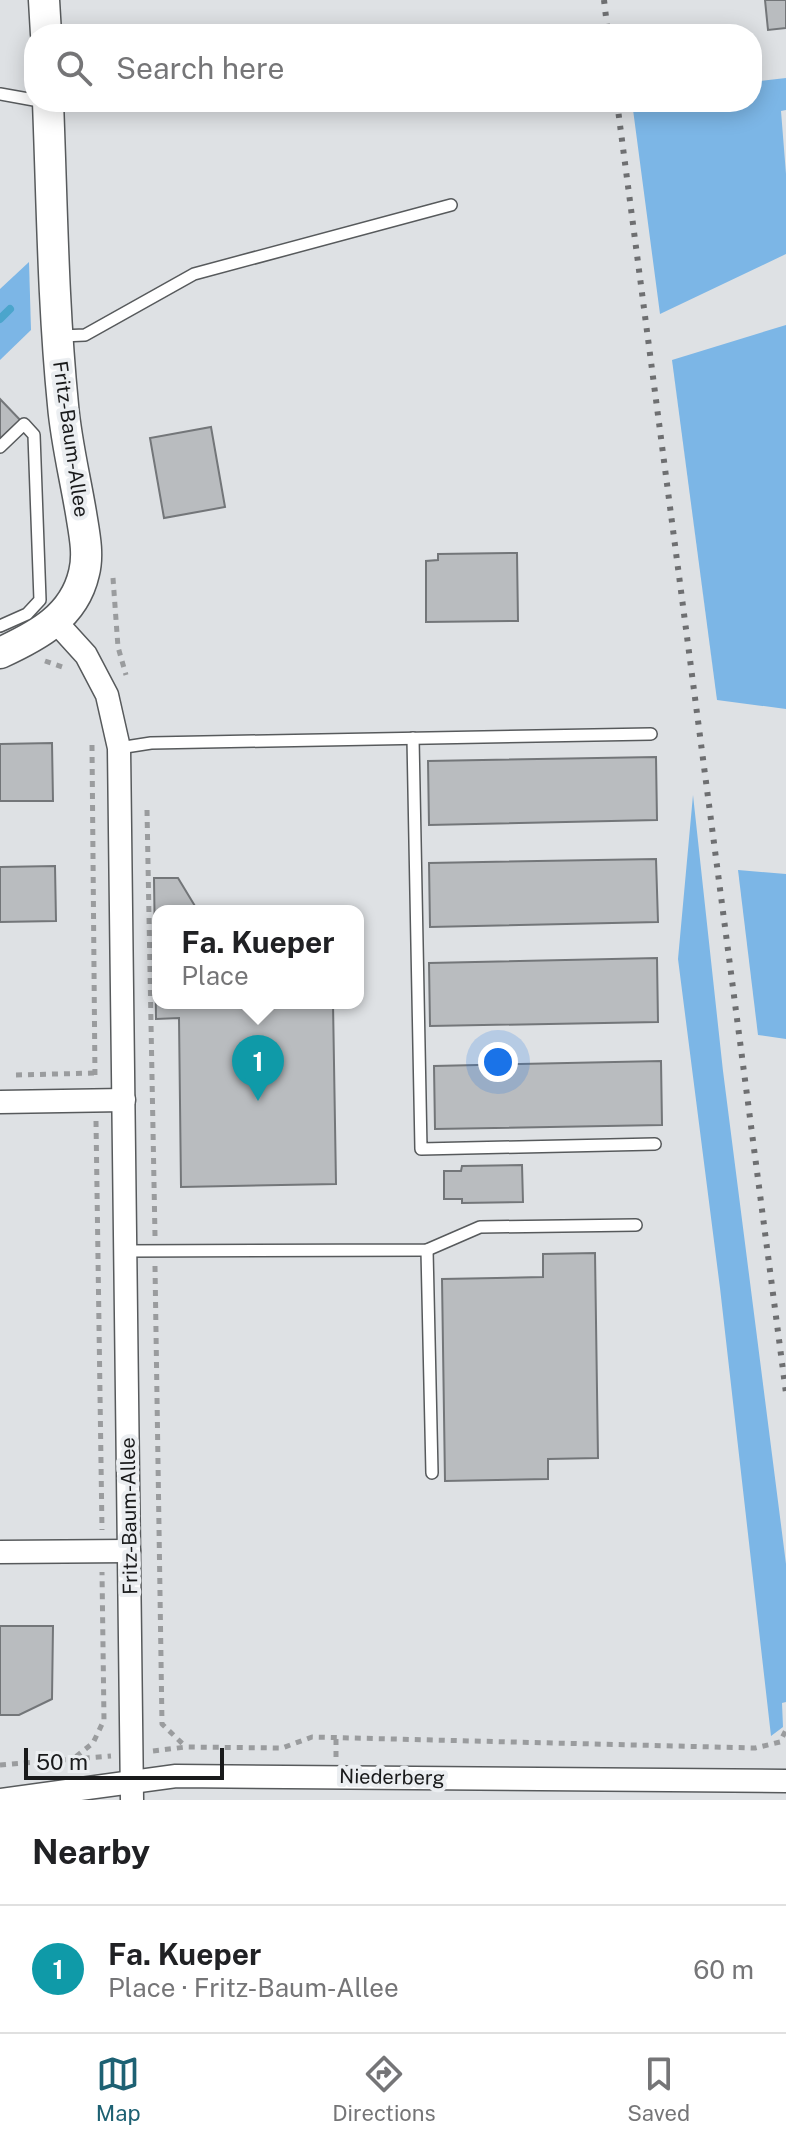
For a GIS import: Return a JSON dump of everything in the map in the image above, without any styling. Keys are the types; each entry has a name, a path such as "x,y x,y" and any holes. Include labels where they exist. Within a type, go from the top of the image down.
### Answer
{"street":[{"path":"44,0 45,24"},
{"name":"Fritz-Baum-Allee","path":"48,112 63,410 85,540 85,571 76,596 56,622 86,655 107,695 119,748 132,1790"},
{"path":"0,653 36,636 56,622"},
{"path":"0,1102 124,1100"},
{"path":"0,1552 129,1551"},
{"name":"Niederberg","path":"0,1800 132,1790 208,1776 786,1781"}],"lane":[{"path":"0,94 24,98"},
{"path":"57,336 85,335 194,274 451,205"},
{"path":"0,447 24,424 34,435 40,600 27,614 0,626"},
{"path":"119,748 151,743 651,734"},
{"path":"413,738 421,1149 655,1144"},
{"path":"126,1251 427,1250 480,1227 636,1225"},
{"path":"427,1250 432,1473"}],"path":[{"path":"73,1759 93,1743 104,1720 92,735"},
{"path":"16,1075 95,1073"},
{"path":"0,1765 186,1747 282,1748 312,1737 755,1748 780,1742 786,1730"}],"shaded area":[{"path":"786,78 786,110 781,111 786,174 786,254 660,314 633,112 762,112 762,81"},
{"path":"29,262 31,330 0,360 0,289"},
{"path":"786,325 786,709 717,700 672,360"},
{"path":"693,795 723,1071 786,1564 786,1702 782,1703 783,1727 771,1736 720,1288 678,959"},
{"path":"738,870 786,874 786,1039 758,1035"}],"building":[{"path":"765,0 786,0 786,28 768,30"},
{"path":"0,399 24,424 0,447"},
{"path":"211,427 225,507 164,518 150,438"},
{"path":"517,553 518,621 426,622 426,561 438,560 438,554"},
{"path":"52,743 53,801 0,801 0,744"},
{"path":"656,757 657,820 429,825 428,761"},
{"path":"656,859 658,922 430,927 429,863"},
{"path":"55,866 56,921 0,922 0,867"},
{"path":"154,878 178,878 194,905 154,905"},
{"path":"657,958 658,1022 430,1026 429,963"},
{"path":"156,1009 333,1009 336,1184 181,1187 179,1018 156,1019"},
{"path":"661,1061 662,1125 435,1129 434,1066"},
{"path":"522,1165 523,1202 462,1203 462,1199 444,1199 444,1171 461,1171 462,1166"},
{"path":"595,1253 598,1458 548,1459 548,1479 445,1481 442,1279 543,1277 543,1254"},
{"path":"0,1626 53,1626 52,1699 19,1715 0,1715"}],"waterway":[{"path":"0,319 10,309"}],"railway":[{"path":"604,0 607,24"},
{"path":"618,112 786,1393"}],"place":[{"name":"Fa. Kueper","path":"258,1101"}]}
